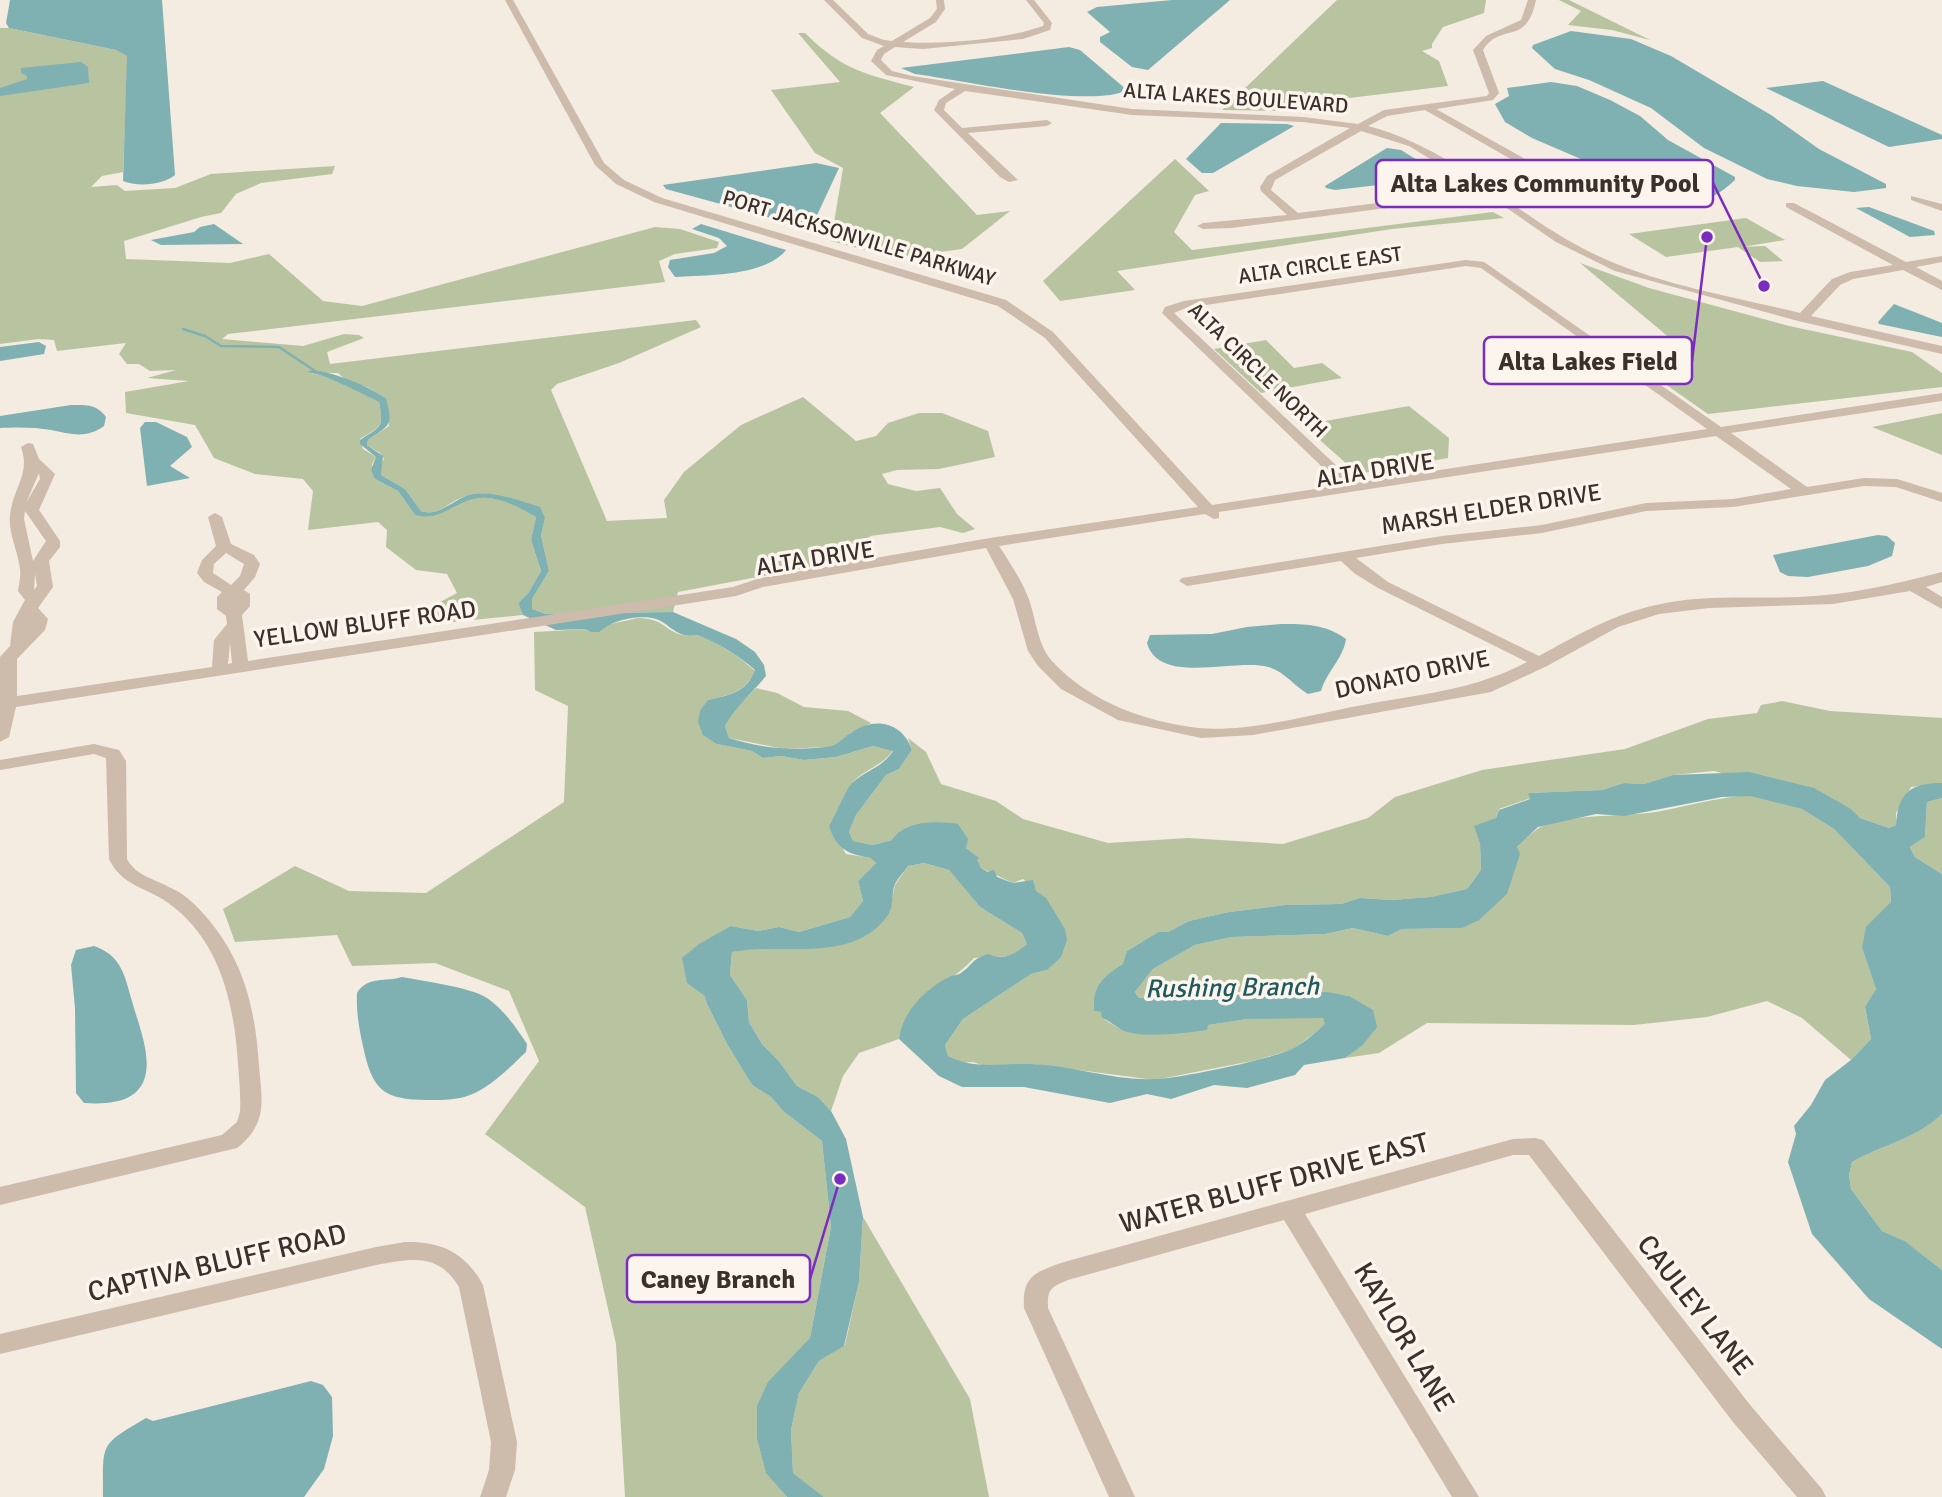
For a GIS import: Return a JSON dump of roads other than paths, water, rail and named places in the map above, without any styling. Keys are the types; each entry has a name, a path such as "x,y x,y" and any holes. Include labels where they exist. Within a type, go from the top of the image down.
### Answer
{"street":[{"name":"PORT JACKSONVILLE PARKWAY","path":"509,0 600,165 610,176 627,187 658,200 1002,303 1031,320 1049,335 1212,513"},
{"path":"828,0 872,41 891,45 930,46 1035,34 1047,28 1048,23 1030,0"},
{"path":"891,45 933,20 941,9 940,0"},
{"path":"1296,217 1270,196 1265,187 1267,182 1384,113 1484,100 1493,95 1478,50 1487,38 1523,23 1530,13 1532,0"},
{"name":"ALTA LAKES BOULEVARD","path":"891,45 876,56 878,65 911,79 1149,114 1282,117 1360,127 1419,147 1583,252 1604,262 1674,285 1942,350"},
{"path":"963,88 939,107 959,131 1004,175 1013,180"},
{"path":"1426,107 1532,167"},
{"path":"959,131 1047,123"},
{"path":"1203,226 1490,192"},
{"path":"1915,198 1942,208"},
{"path":"1790,205 1942,286"},
{"path":"1802,318 1836,282 1850,276 1942,259"},
{"name":"ALTA CIRCLE EAST","path":"1169,310 1212,300 1478,264 1493,270 1726,434"},
{"name":"ALTA CIRCLE NORTH","path":"1169,310 1168,313 1177,324 1352,488"},
{"name":"ALTA DRIVE","path":"736,591 766,592 993,547 1726,434 1942,397"},
{"name":"ALTA DRIVE","path":"1212,513 1352,488 1942,406"},
{"path":"1726,434 1803,491"},
{"path":"0,737 4,704 4,662 39,627 40,619 32,605 26,591 28,570 17,519 20,497 30,480 31,454 48,474 47,482 36,498 32,510 52,541 52,547 41,561 45,587 32,605"},
{"name":"MARSH ELDER DRIVE","path":"1187,582 1442,540 1542,529 1646,507 1733,503 1882,481 1914,487 1942,498"},
{"path":"215,517 224,547 249,558 252,564 247,577 225,597 225,609 234,619 241,668"},
{"path":"224,547 207,563 205,573 209,579 233,592"},
{"name":"DONATO DRIVE","path":"993,547 1021,599 1036,651 1053,673 1067,685 1124,716 1201,733 1279,725 1485,688 1517,676 1601,628 1656,610 1721,602 1835,599 1914,586 1942,578"},
{"path":"1345,556 1359,570 1383,585 1541,663"},
{"path":"1914,586 1942,604"},
{"name":"YELLOW BLUFF ROAD","path":"4,704 736,591"},
{"path":"220,671 219,645 234,619"},
{"path":"219,645 239,642"},
{"path":"0,765 94,749 113,754 117,761 118,859 129,877 172,896 206,930 240,995 245,1020 252,1114 243,1132 229,1142 0,1196"},
{"name":"WATER BLUFF DRIVE EAST","path":"1122,1497 1036,1308 1035,1291 1042,1280 1513,1147 1535,1146"},
{"name":"CAULEY LANE","path":"1535,1146 1742,1414 1813,1497"},
{"name":"KAYLOR LANE","path":"1290,1209 1466,1497"},
{"name":"CAPTIVA BLUFF ROAD","path":"0,1344 376,1256 412,1250 431,1251 448,1258 463,1269 471,1285 504,1443 502,1470 493,1497"}],"water":[{"path":"10,0 162,0 175,175 150,184 123,181 127,56 116,50 9,28 6,23"},
{"path":"1172,0 1230,0 1148,70 1132,67 1100,42 1100,37 1110,32 1087,12 1097,7"},
{"path":"1571,31 1631,39 1671,56 1771,115 1819,149 1886,184 1886,188 1854,192 1797,186 1767,179 1704,148 1651,108 1589,80 1555,69 1532,48 1533,45"},
{"path":"1069,47 1080,50 1127,90 1109,95 1056,95 915,74 901,68"},
{"path":"81,62 88,67 89,83 0,96 0,88 27,79 27,76 21,73 21,68"},
{"path":"1823,81 1942,135 1942,139 1889,147 1766,88"},
{"path":"1551,82 1577,86 1610,100 1640,116 1668,140 1735,177 1735,180 1711,197 1697,202 1681,202 1532,138 1505,122 1495,104 1509,96 1507,88"},
{"path":"1221,123 1294,126 1213,173 1202,173 1186,159"},
{"path":"1387,148 1401,150 1440,174 1439,178 1335,190 1326,188 1325,186"},
{"path":"816,163 839,168 812,226 807,228 666,189 663,185"},
{"path":"1869,207 1934,231 1935,235 1910,237 1856,208"},
{"path":"214,224 243,244 161,245 151,240 194,232 200,227"},
{"path":"701,224 786,250 777,259 750,269 675,277 668,267 670,260 714,253 727,246 719,238 692,229"},
{"path":"1894,304 1942,323 1942,337 1879,324"},
{"path":"39,342 46,346 44,354 0,361 0,347"},
{"path":"313,370 351,380 386,398 388,423 382,431 368,440 367,445 383,456 381,475 405,489 421,511 435,512 466,496 482,493 540,507 545,518 541,535 549,571 532,599 532,609 546,614 673,612 736,639 755,652 764,665 766,676 729,719 725,726 729,738 777,748 801,749 834,745 852,732 870,724 888,725 902,734 912,750 899,769 886,775 856,815 849,832 853,841 873,845 892,840 898,833 913,825 931,822 958,824 968,839 966,848 979,858 977,860 981,868 988,872 994,870 997,877 1013,883 1033,880 1036,891 1046,898 1065,929 1067,940 1061,957 1047,970 1031,974 963,1019 945,1045 948,1056 968,1063 1046,1065 1123,1078 1154,1079 1227,1067 1286,1052 1325,1024 1323,1018 1248,1019 1208,1025 1207,1030 1164,1034 1130,1033 1102,1018 1101,1012 1094,1011 1097,988 1110,972 1123,964 1127,951 1158,932 1168,932 1189,921 1229,912 1285,905 1341,904 1360,898 1391,900 1431,897 1467,889 1481,870 1480,843 1474,826 1496,818 1499,810 1530,799 1528,793 1602,790 1624,783 1644,784 1673,775 1749,772 1814,788 1851,809 1860,818 1889,828 1896,825 1900,805 1908,792 1922,785 1942,783 1942,798 1927,802 1925,837 1910,847 1915,857 1942,874 1942,1114 1910,1136 1852,1162 1849,1175 1851,1189 1882,1231 1905,1241 1942,1270 1942,1349 1869,1299 1812,1234 1788,1162 1796,1134 1794,1126 1811,1105 1825,1080 1851,1060 1871,1039 1865,1007 1876,989 1862,948 1866,927 1891,902 1890,887 1834,829 1802,809 1751,796 1722,797 1624,816 1596,814 1538,827 1517,847 1520,854 1507,894 1479,920 1462,928 1402,929 1388,936 1353,928 1325,934 1232,937 1195,945 1153,969 1135,992 1139,998 1327,992 1349,996 1373,1010 1377,1027 1362,1046 1345,1058 1304,1065 1295,1075 1247,1088 1214,1085 1171,1099 1147,1094 1110,1103 1024,1087 962,1087 939,1076 899,1039 910,1010 933,987 961,973 982,956 1009,955 1027,944 1022,933 980,907 949,870 924,863 908,866 895,884 888,915 873,931 856,940 837,946 732,952 730,975 747,1000 749,1022 762,1044 797,1086 818,1097 831,1111 846,1139 863,1217 859,1282 844,1346 819,1361 799,1393 791,1430 793,1473 824,1497 787,1497 766,1473 757,1439 757,1406 768,1382 810,1338 831,1227 822,1141 783,1111 771,1097 752,1085 727,1044 705,996 687,983 682,958 699,944 731,926 758,931 779,927 799,932 850,917 863,901 858,881 876,863 871,858 844,850 829,826 850,785 884,761 893,751 873,746 836,757 804,760 781,756 763,758 752,751 717,744 703,735 698,722 700,711 708,700 742,688 755,670 715,643 698,635 680,634 656,619 626,619 611,624 600,632 591,632 586,629 556,630 523,615 518,603 529,592 541,571 531,540 536,517 509,503 491,498 472,499 434,516 415,515 398,491 375,479 371,470 376,457 360,444 360,440 373,432 381,422 379,402 333,380 307,372"},
{"path":"71,405 95,407 106,417 104,426 91,433 78,434 39,428 0,428 0,416"},
{"path":"145,422 156,422 187,437 192,447 170,466 190,478 147,486 140,428"},
{"path":"1878,535 1887,536 1895,543 1892,556 1868,566 1808,577 1788,576 1780,572 1773,555"},
{"path":"1281,624 1323,628 1346,639 1342,653 1321,691 1308,694 1268,667 1254,665 1200,668 1166,664 1154,656 1147,643 1150,635 1212,634"},
{"path":"94,946 117,961 123,974 147,1061 142,1084 130,1097 104,1103 84,1103 76,1093 75,1008 71,965 76,950"},
{"path":"402,977 458,988 487,998 504,1013 518,1031 527,1044 526,1052 493,1082 465,1097 428,1100 400,1098 390,1094 375,1082 366,1061 358,1020 357,993 371,982"},
{"path":"311,1381 323,1385 332,1397 333,1436 324,1469 304,1497 103,1497 103,1465 107,1447 119,1434 146,1418 153,1421"}],"waterway":[{"name":"Rushing Branch","path":"183,329 205,336 221,346 279,347 315,371"}],"place":[{"name":"Alta Lakes Field","path":"1707,237"},
{"name":"Alta Lakes Community Pool","path":"1764,286"},
{"name":"Caney Branch","path":"840,1179"}]}
